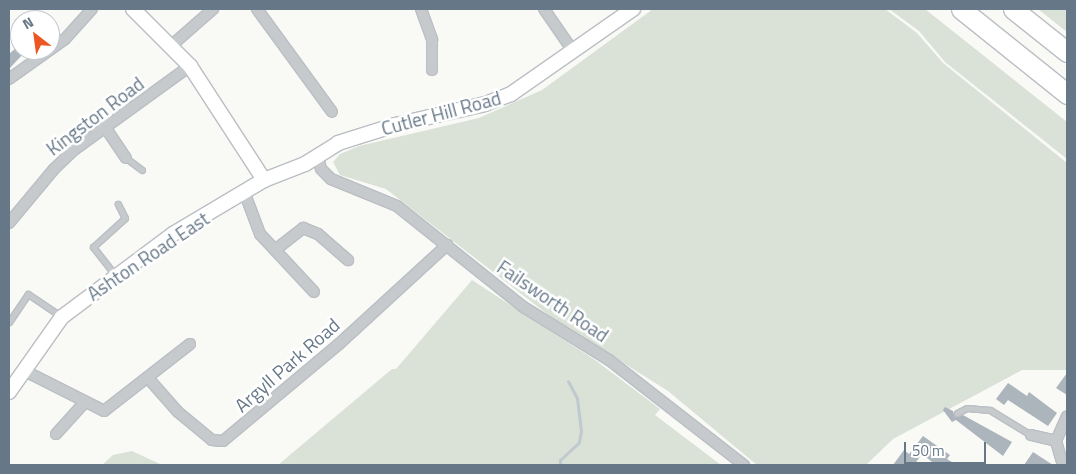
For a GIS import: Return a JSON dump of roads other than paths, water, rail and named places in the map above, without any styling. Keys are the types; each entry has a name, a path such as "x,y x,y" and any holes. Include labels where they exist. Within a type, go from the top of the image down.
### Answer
{"highway":[{"path":"961,9 1067,94"},
{"path":"1013,9 1067,52"}],"street":[{"path":"9,80 65,39 92,9"},
{"path":"133,9 172,45 190,66 264,180"},
{"path":"172,45 214,9"},
{"path":"257,9 332,112"},
{"path":"421,9 432,40 432,70"},
{"path":"544,9 573,51"},
{"name":"Cutler Hill Road","path":"318,157 355,137 499,99 633,9"},
{"name":"Kingston Road","path":"9,223 54,169 105,127 190,66"},
{"path":"105,127 126,158"},
{"name":"Ashton Road East","path":"9,392 62,317 115,275 173,234 245,194 264,180 318,157"},
{"name":"Failsworth Road","path":"318,157 321,169 331,179 397,206 525,308 616,365 744,465"},
{"path":"245,194 260,234 314,292"},
{"path":"274,250 303,228 318,234 348,260"},
{"name":"Argyll Park Road","path":"148,378 178,412 212,440 223,441 339,344 447,245"},
{"path":"23,370 97,410 109,410 190,344"},
{"path":"56,434 84,403"},
{"path":"1063,465 1056,441 1067,416"},
{"path":"1031,435 1056,441"}],"lane":[{"path":"126,158 142,170"},
{"path":"115,275 93,247 124,218 118,204"},
{"path":"9,322 28,294 62,317"},
{"path":"957,412 967,408 990,410 1031,435"}],"waterway":[{"path":"560,465 560,460 579,442 581,431 577,398 568,381"}]}
